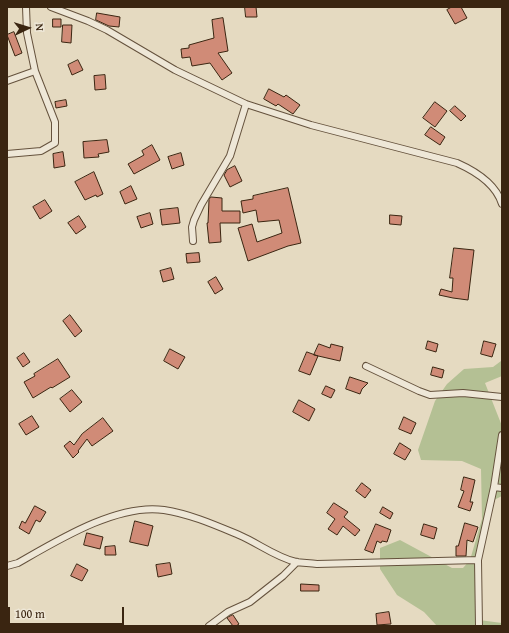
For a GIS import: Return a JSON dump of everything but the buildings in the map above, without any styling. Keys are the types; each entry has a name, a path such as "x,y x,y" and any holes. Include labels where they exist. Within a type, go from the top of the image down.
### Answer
{"street":[{"path":"7,154 41,151 55,143 55,122 35,71 27,33 26,7"},
{"path":"52,7 107,30 175,70 246,104 311,126 457,163 472,170 492,186 502,204"},
{"path":"7,81 35,71"},
{"path":"193,241 192,227 194,220 201,205 230,156 246,104"},
{"path":"366,366 430,395 463,393 502,397"},
{"path":"478,626 478,560 494,487 502,435"},
{"path":"494,487 502,488"},
{"path":"7,566 18,562 86,526 136,510 163,510 188,515 240,535 283,558 297,562 317,564 348,564 478,560"},
{"path":"209,626 228,612 250,602 283,576 297,562"}],"green space":[{"path":"502,359 502,376 485,383 502,426 502,496 494,500 477,572 479,620 502,623 502,626 437,626 424,612 397,595 380,569 380,548 400,540 452,568 463,568 470,560 482,519 481,469 462,461 421,460 418,450 435,401 447,384 464,369 493,367"}]}
